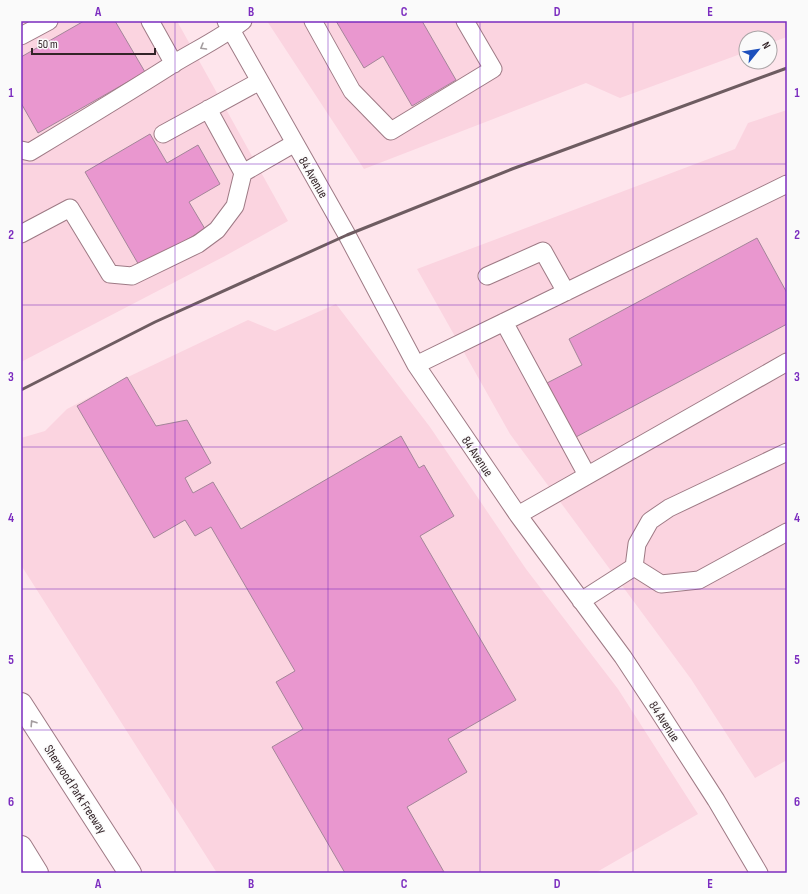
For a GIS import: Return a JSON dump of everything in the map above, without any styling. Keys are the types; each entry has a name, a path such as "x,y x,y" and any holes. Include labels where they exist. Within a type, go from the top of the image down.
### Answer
{"highway":[{"name":"Sherwood Park Freeway","path":"21,704 130,873"},
{"path":"21,847 37,873"}],"street":[{"path":"21,36 49,21"},
{"path":"150,21 174,64"},
{"path":"314,21 352,91 390,131 493,69 465,21"},
{"path":"21,150 30,152 149,80 234,24"},
{"name":"84 Avenue","path":"234,24 260,81 347,235 416,365 518,515 622,657 662,716 716,800 759,873"},
{"path":"162,134 260,81"},
{"path":"21,234 70,208 110,274 132,276 198,244 217,230 234,206 243,173 208,109"},
{"path":"243,173 295,143"},
{"path":"416,365 787,184"},
{"path":"487,276 544,251 566,292"},
{"path":"504,322 587,475"},
{"path":"518,515 787,362"},
{"path":"634,568 637,544 650,521 669,508 787,452"},
{"path":"634,568 661,584 699,580 787,532"},
{"path":"581,601 634,568"}],"shaded area":[{"path":"21,21 177,21 288,221 225,256 21,362"},
{"path":"267,21 787,21 787,37 778,40 778,30 738,30 738,55 620,98 586,83 364,169"},
{"path":"787,110 787,760 755,778 691,679 510,434 417,269 735,149 748,123"},
{"path":"336,304 430,427 526,569 618,689 698,814 595,873 217,873 21,565 21,438 45,431 67,409 130,376 248,320 275,331"}],"building":[{"path":"84,21 115,21 145,72 38,133 21,103 21,57"},
{"path":"336,21 422,21 456,80 412,106 383,56 364,68"},
{"path":"150,134 167,163 198,145 220,184 189,202 205,229 140,267 85,172"},
{"path":"757,238 787,293 787,324 576,437 547,383 582,365 569,339"},
{"path":"127,377 156,426 187,420 211,463 185,478 193,493 213,482 241,529 401,436 419,468 424,465 454,516 420,536 516,700 448,739 467,772 407,807 444,872 345,873 272,747 303,729 276,682 295,671 211,527 195,536 185,520 154,538 77,406"}],"railway":[{"path":"21,390 155,322 347,235 512,169 787,68"}]}
